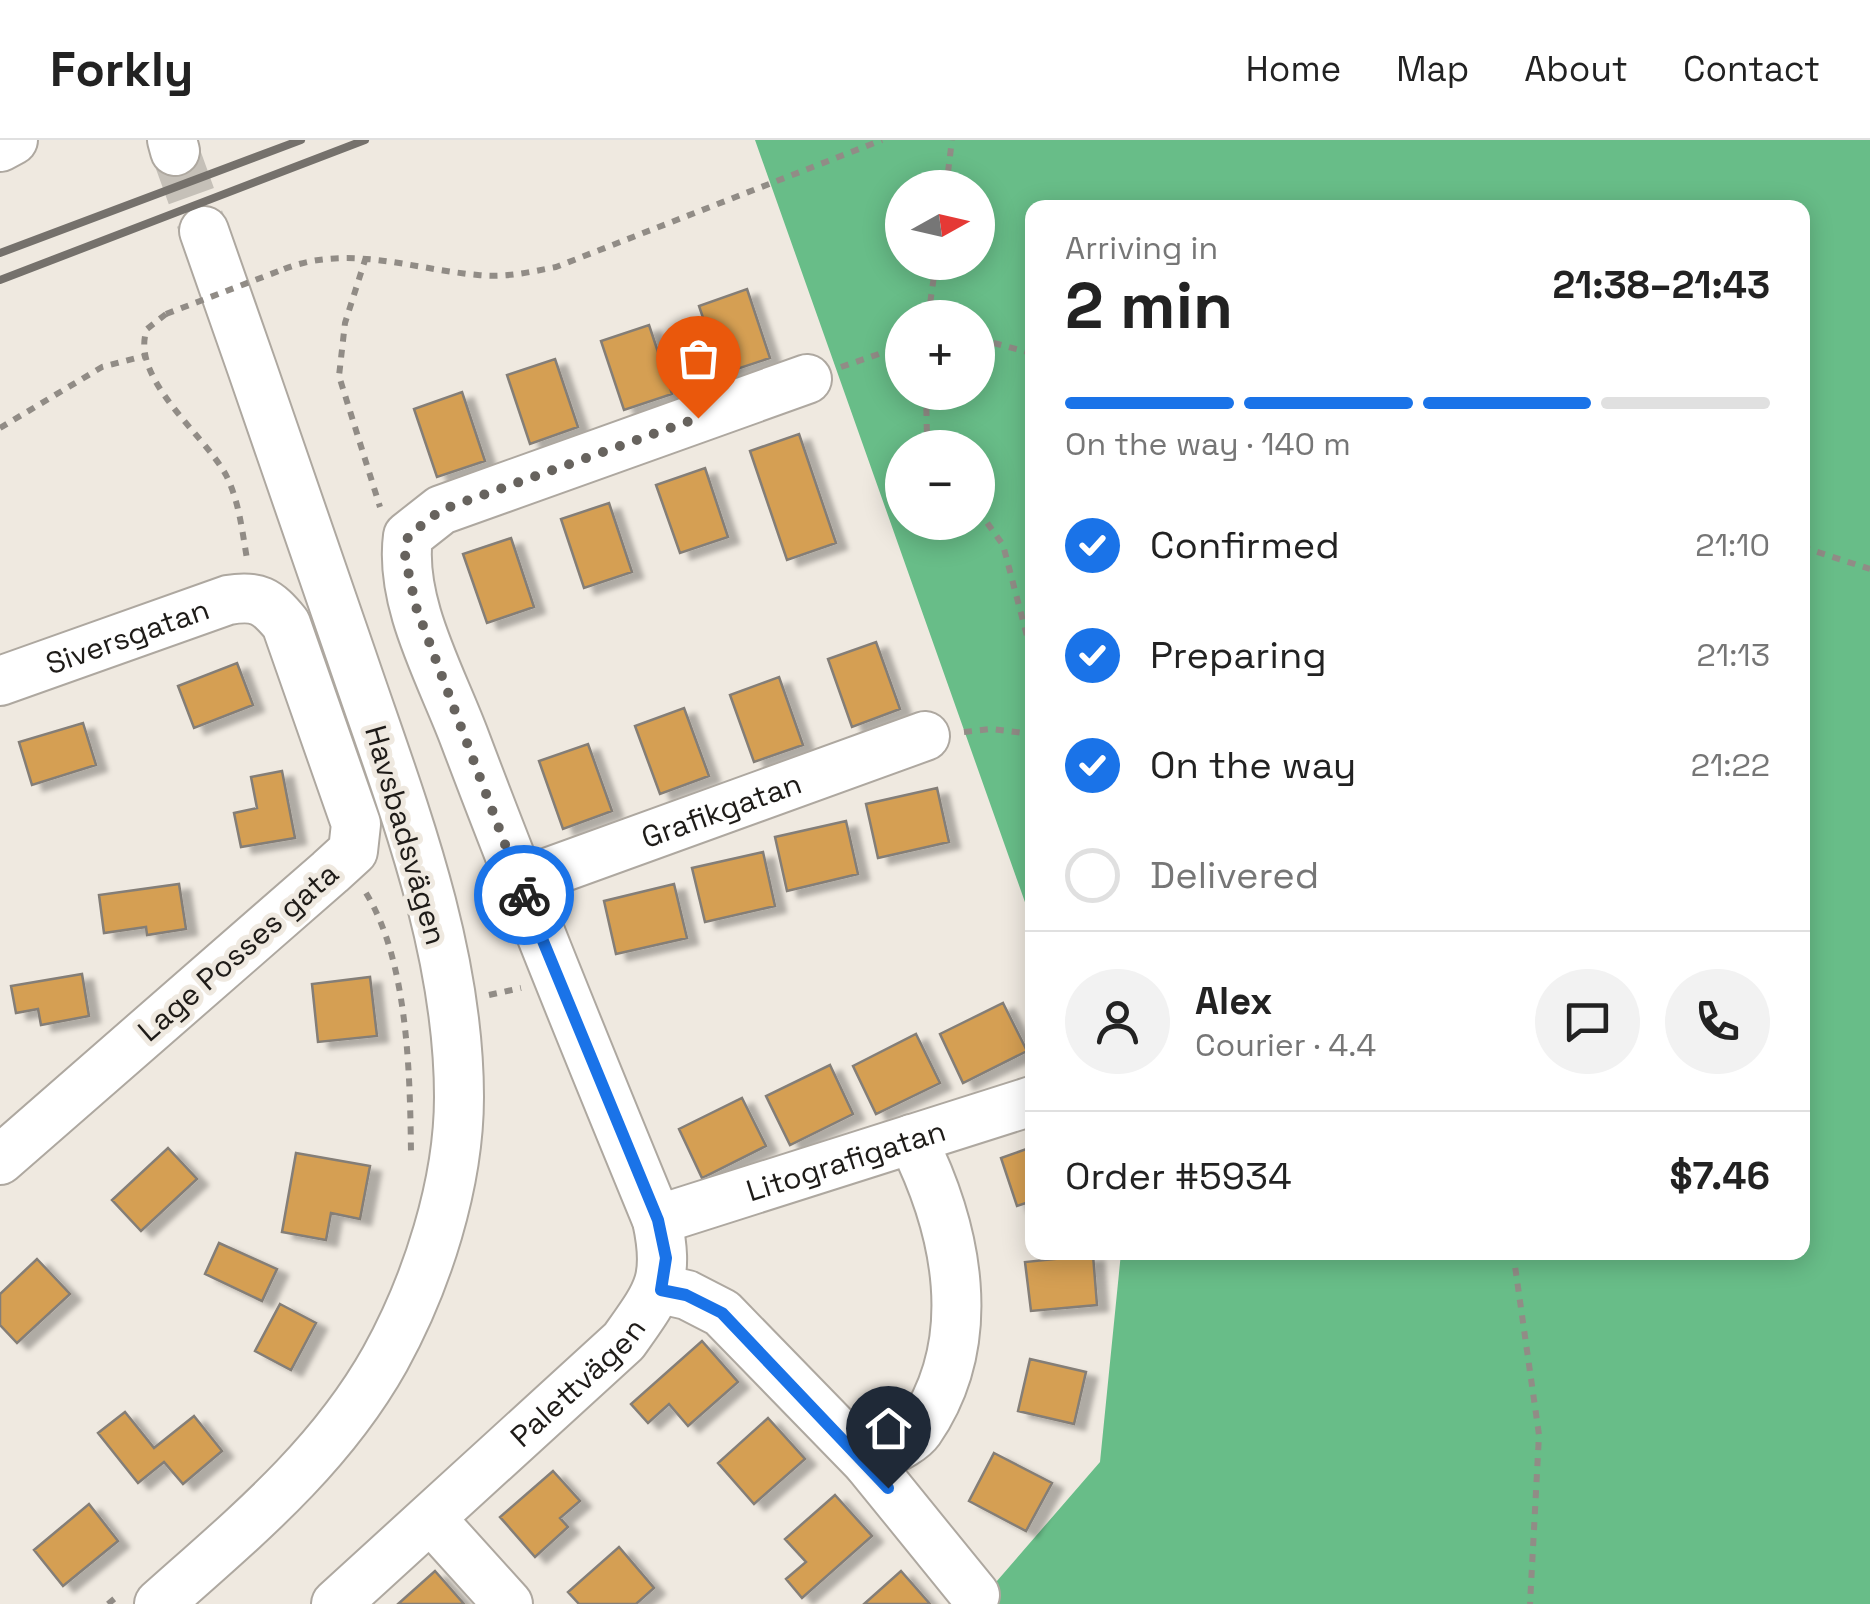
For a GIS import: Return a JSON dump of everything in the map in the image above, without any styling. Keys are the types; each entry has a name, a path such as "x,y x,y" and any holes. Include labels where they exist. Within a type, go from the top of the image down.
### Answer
{"street":[{"path":"0,147 14,140"},
{"name":"Havsbadsvägen","path":"141,1598 297,1480 346,1419 385,1358 418,1283 441,1214 456,1142 459,1098 456,1041 426,882 204,231"},
{"path":"406,547 441,510 808,379"},
{"name":"Palettvägen","path":"336,1604 624,1341 661,1290 666,1258 658,1220 519,883 416,607 406,547"},
{"name":"Siversgatan","path":"0,681 228,600 253,596"},
{"name":"Lage Posses gata","path":"0,1160 352,851 356,824 349,795 286,624 269,603 253,596"},
{"name":"Grafikgatan","path":"519,883 925,736"},
{"name":"Litografigatan","path":"658,1220 1025,1103"},
{"path":"867,1462 917,1433 944,1377 959,1306 949,1227 912,1139"},
{"path":"661,1290 686,1295 722,1313 867,1462 975,1595"},
{"path":"432,1520 508,1604"}],"path":[{"path":"253,596 237,502 228,480 216,456 159,387 144,356 148,329 166,314 319,258 366,257 479,276 516,275 556,266 882,140"},
{"path":"948,170 952,140"},
{"path":"366,257 345,323 339,376 381,508 406,547"},
{"path":"248,273 255,291"},
{"path":"194,295 200,312"},
{"path":"995,343 1025,351"},
{"path":"808,379 885,352"},
{"path":"0,428 102,367 144,356"},
{"path":"995,534 1004,546 1025,628"},
{"path":"1810,549 1870,569"},
{"path":"925,736 991,729 1025,733"},
{"path":"352,851 361,884 386,924 398,984 411,1170"},
{"path":"1514,1260 1539,1435 1530,1604"},
{"path":"108,1604 141,1598"}],"green space":[{"path":"755,140 1870,140 1870,1604 977,1604 1100,1462 1120,1260 1810,1260 1810,200 1025,200 1025,902 897,540 995,540 995,430 885,430 885,507"}],"building":[{"path":"747,289 770,358 722,374 699,306"},
{"path":"649,325 672,394 624,410 601,341"},
{"path":"555,359 578,427 530,444 507,375"},
{"path":"462,392 485,461 437,477 414,409"},
{"path":"799,434 836,543 787,560 750,451"},
{"path":"705,468 728,537 680,553 656,485"},
{"path":"609,503 632,572 584,588 561,519"},
{"path":"511,538 534,607 487,623 463,554"},
{"path":"876,642 900,709 852,727 828,659"},
{"path":"237,663 253,705 194,728 178,686"},
{"path":"779,677 803,745 754,762 730,695"},
{"path":"684,708 709,776 660,794 635,726"},
{"path":"83,723 96,765 32,785 19,742"},
{"path":"588,744 612,811 563,829 539,761"},
{"path":"282,771 295,838 241,847 234,813 257,808 251,777"},
{"path":"937,788 949,842 878,858 866,804"},
{"path":"846,821 858,874 787,891 775,837"},
{"path":"763,852 775,906 705,922 692,868"},
{"path":"179,884 186,929 147,935 146,927 104,933 99,895"},
{"path":"674,884 687,938 616,954 604,901"},
{"path":"82,974 89,1016 41,1025 38,1009 16,1013 11,986"},
{"path":"370,977 377,1036 318,1042 312,984"},
{"path":"1003,1003 1025,1052 963,1083 940,1034"},
{"path":"916,1034 940,1083 876,1114 853,1066"},
{"path":"830,1065 853,1114 790,1145 766,1096"},
{"path":"742,1098 766,1146 702,1178 679,1129"},
{"path":"168,1148 197,1179 141,1231 112,1200"},
{"path":"1025,1149 1025,1203 1017,1206 1001,1158"},
{"path":"296,1153 370,1166 360,1219 331,1213 326,1240 282,1232"},
{"path":"219,1243 277,1269 262,1301 205,1274"},
{"path":"37,1259 70,1294 17,1343 0,1325 0,1294"},
{"path":"1093,1260 1097,1305 1031,1311 1025,1262"},
{"path":"280,1304 316,1323 291,1370 255,1351"},
{"path":"702,1341 738,1382 688,1426 669,1404 648,1423 631,1404"},
{"path":"1030,1359 1086,1372 1074,1424 1018,1411"},
{"path":"125,1412 154,1448 194,1416 222,1451 183,1484 164,1462 138,1483 98,1433"},
{"path":"768,1418 805,1459 754,1504 718,1463"},
{"path":"994,1453 1052,1483 1026,1531 969,1501"},
{"path":"553,1471 580,1501 560,1518 568,1527 535,1557 500,1517"},
{"path":"835,1495 872,1536 802,1598 786,1579 806,1562 785,1539"},
{"path":"89,1504 118,1541 63,1586 34,1550"},
{"path":"619,1547 654,1588 636,1604 579,1604 568,1592"},
{"path":"435,1571 464,1604 398,1604"},
{"path":"901,1571 930,1604 864,1604"}],"tunnel":[{"path":"175,151 204,231"}],"railway":[{"path":"0,253 301,140"},
{"path":"0,280 365,140"}],"way so far":[{"path":"524,895 416,607 405,557 408,536 441,510 698,418"}],"route":[{"path":"524,895 658,1220 666,1258 661,1290 686,1295 722,1313 888,1488"}]}
